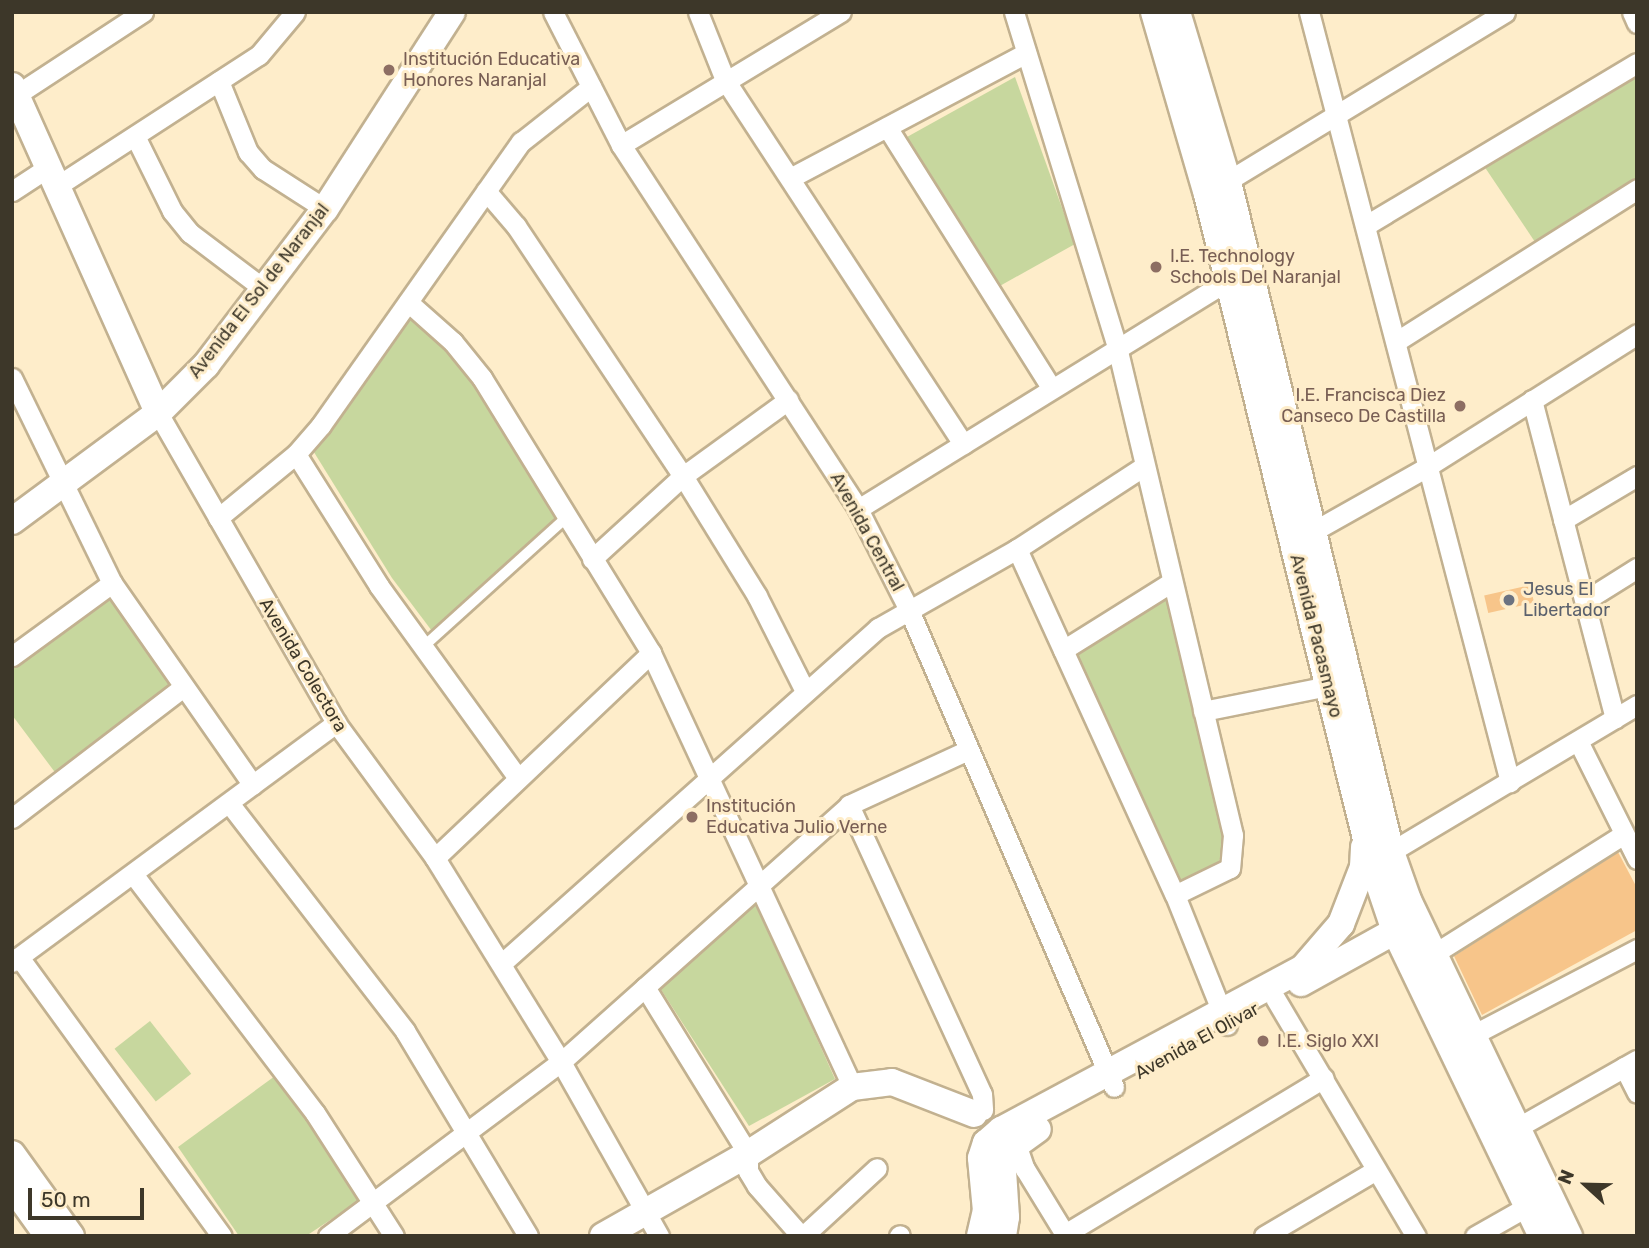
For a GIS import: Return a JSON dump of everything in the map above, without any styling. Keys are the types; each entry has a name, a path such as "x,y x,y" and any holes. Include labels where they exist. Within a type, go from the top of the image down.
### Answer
{"street":[{"path":"14,91 143,12"},
{"path":"12,191 51,178 135,136 259,55 295,12"},
{"name":"Avenida El Sol de Naranjal","path":"12,521 158,413 206,365 325,209 452,12"},
{"name":"Avenida Central","path":"553,12 621,145 858,509 909,610 1111,1080"},
{"path":"698,12 725,80 792,177 963,444"},
{"path":"621,145 841,12"},
{"path":"1014,12 1116,347 1234,851 1230,867 1175,895"},
{"name":"Avenida Pacasmayo","path":"1154,12 1218,188 1229,280 1303,537 1328,686 1365,835 1382,858"},
{"name":"Avenida Pacasmayo","path":"1177,12 1382,858 1395,931 1423,960 1462,1040 1506,1133 1528,1206 1542,1236"},
{"path":"1309,12 1368,224 1427,467 1510,782"},
{"path":"1218,188 1340,117 1505,12"},
{"path":"1632,12 1637,23"},
{"path":"792,177 1026,53"},
{"path":"1368,224 1637,63"},
{"path":"219,81 248,152 263,169 325,209"},
{"path":"218,518 296,454 521,142 591,87"},
{"name":"Avenida Colectora","path":"14,91 158,413 336,723 435,858 561,1062 654,1224"},
{"path":"887,127 1051,387"},
{"path":"135,136 172,211 190,233 264,289"},
{"path":"1397,341 1637,189"},
{"path":"486,191 516,226 683,476 757,596 805,691"},
{"path":"858,509 1051,387 1229,280"},
{"path":"408,302 453,342 482,378 651,653 852,1087"},
{"path":"1303,537 1427,467 1637,334"},
{"path":"12,378 62,486 112,583 182,688 253,785"},
{"path":"592,559 683,476 788,400"},
{"path":"1532,400 1615,718"},
{"path":"296,454 422,647 518,778"},
{"path":"501,964 878,628 1017,549 1143,467"},
{"path":"1563,520 1637,476"},
{"path":"1017,549 1175,895 1224,1018 1303,968 1324,948 1353,899 1365,835"},
{"path":"1586,600 1637,568"},
{"path":"1063,650 1172,582"},
{"path":"12,656 112,583"},
{"path":"435,858 651,653"},
{"path":"1203,711 1328,686"},
{"path":"12,818 182,688"},
{"path":"1624,834 1423,960 1382,858 1637,705"},
{"path":"222,1236 16,960 336,723"},
{"path":"1578,741 1637,859"},
{"path":"328,1236 561,1062 849,805 968,750"},
{"path":"229,803 405,1031 528,1236"},
{"path":"849,805 982,1094 993,1131 1003,1236"},
{"path":"133,874 293,1083 394,1236"},
{"name":"Avenida El Olivar","path":"993,1131 1111,1080 1224,1018 1275,998 1395,931"},
{"path":"1462,1040 1637,949"},
{"path":"645,986 748,1154 748,1171 757,1186 802,1236 877,1168"},
{"path":"1275,998 1416,1236"},
{"path":"1569,1236 1506,1133 1630,1063 1637,1093"},
{"path":"603,1236 654,1224 748,1154 852,1087 892,1082 993,1131 1025,1169 1066,1235 1324,1078"},
{"path":"980,1236 986,1211 981,1158 993,1131"},
{"path":"12,1154 71,1236"},
{"path":"1264,1236 1376,1170"},
{"path":"12,1186 48,1236"},
{"path":"1475,1236 1528,1206"}],"lane":[{"path":"422,647 567,517"}],"green space":[{"path":"1637,71 1637,181 1537,245 1482,163"},
{"path":"1015,77 1075,244 998,287 907,137"},
{"path":"410,314 446,346 477,384 565,528 438,639 392,578 312,449"},
{"path":"111,593 174,685 57,775 12,715 12,665"},
{"path":"1166,596 1226,850 1218,862 1178,882 1075,652"},
{"path":"754,898 835,1079 749,1126 658,985"},
{"path":"150,1021 191,1074 156,1102 115,1049"},
{"path":"275,1076 362,1199 306,1236 239,1236 178,1147"}],"building":[{"name":"Jesus El Libertador","path":"1530,585 1534,603 1488,613 1484,596"},
{"path":"1618,852 1637,888 1637,930 1482,1015 1454,956"}],"place":[{"name":"Institución Educativa Honores Naranjal","path":"389,70"},
{"name":"I.E. Technology Schools Del Naranjal","path":"1156,267"},
{"name":"I.E. Francisca Diez Canseco De Castilla","path":"1460,406"},
{"name":"Jesus El Libertador","path":"1509,600"},
{"name":"Institución Educativa Julio Verne","path":"692,817"},
{"name":"I.E. Siglo XXI","path":"1263,1041"}]}
